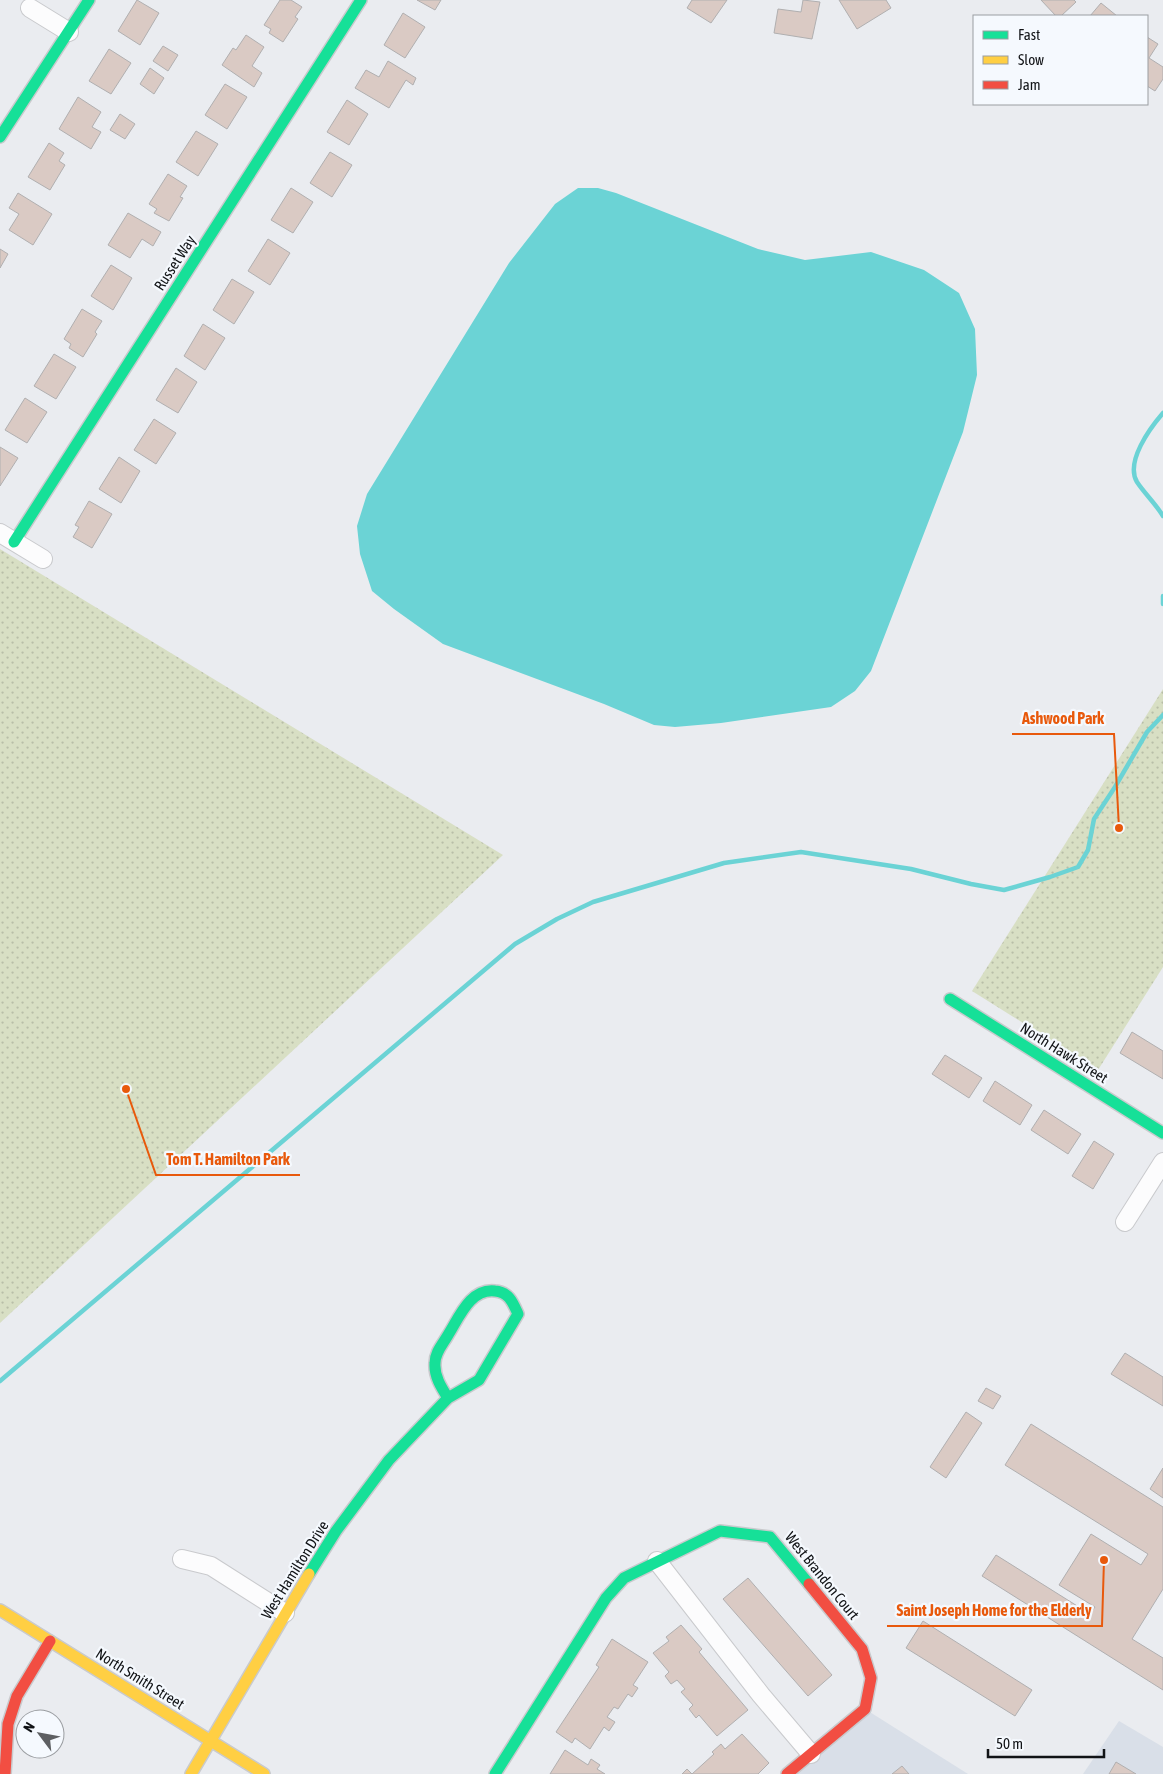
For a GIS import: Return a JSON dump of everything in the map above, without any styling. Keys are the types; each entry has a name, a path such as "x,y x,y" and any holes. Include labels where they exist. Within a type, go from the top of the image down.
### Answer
{"street":[{"path":"0,137 89,0"},
{"name":"Russet Way","path":"7,538 361,0"},
{"path":"30,8 69,32"},
{"path":"7,538 43,559"},
{"name":"North Hawk Street","path":"950,999 1163,1133"},
{"path":"1125,1222 1163,1162"},
{"name":"West Hamilton Drive","path":"191,1774 285,1613 336,1531 389,1460 448,1398 479,1380 518,1314 513,1301 503,1292 490,1289 479,1292 470,1300 435,1358 434,1370 440,1386 448,1398"},
{"name":"West Brandon Court","path":"496,1774 606,1598 624,1578 720,1531 770,1537 862,1649 871,1678 864,1709 787,1774"},
{"path":"182,1559 210,1566 285,1613"},
{"path":"657,1561 810,1754"},
{"name":"North Smith Street","path":"0,1610 264,1774"},
{"path":"5,1774 8,1724 17,1696 50,1641"}],"shaded area":[{"path":"865,1709 968,1774 787,1774"},
{"path":"1119,1721 1163,1747 1163,1774 1083,1774"}],"green space":[{"path":"0,549 503,855 0,1323"},
{"path":"1163,689 1163,967 1098,1070 972,991"}],"water":[{"path":"578,188 598,188 616,193 758,249 805,260 871,252 924,270 959,293 975,329 977,375 963,432 871,671 855,691 831,707 721,723 675,727 654,725 604,704 443,644 372,591 360,554 357,526 367,494 509,263 555,204"}],"building":[{"path":"137,0 159,13 140,45 118,31"},
{"path":"280,0 291,0 302,7 295,17 298,19 283,42 269,33 271,29 264,25"},
{"path":"417,0 441,0 435,10"},
{"path":"692,0 727,0 711,23 687,8"},
{"path":"803,0 820,2 812,39 774,33 778,9 801,12"},
{"path":"839,0 886,0 891,8 857,29"},
{"path":"1041,0 1074,0 1076,2 1062,15 1055,15"},
{"path":"1101,3 1116,15 1091,15"},
{"path":"403,13 425,27 405,58 384,45"},
{"path":"246,35 264,47 252,66 262,73 254,87 222,65 233,48 236,50"},
{"path":"1148,38 1158,44 1149,58 1163,67 1163,79 1155,91 1148,87"},
{"path":"163,46 178,55 168,71 153,61"},
{"path":"109,49 131,63 111,94 89,81"},
{"path":"388,61 416,78 413,85 406,80 389,108 355,88 366,70 379,77"},
{"path":"150,68 164,78 154,94 140,84"},
{"path":"225,84 247,97 227,129 205,115"},
{"path":"78,97 101,112 92,127 101,132 91,149 59,129"},
{"path":"347,100 368,114 349,145 327,132"},
{"path":"120,114 135,124 125,139 110,130"},
{"path":"196,131 218,144 198,176 176,162"},
{"path":"49,143 64,153 59,161 65,165 50,190 28,177"},
{"path":"330,152 352,165 332,197 310,183"},
{"path":"168,174 187,186 180,197 183,198 169,221 154,213 157,209 149,204"},
{"path":"291,188 313,202 293,233 271,220"},
{"path":"18,193 52,214 33,245 9,230 19,214 9,208"},
{"path":"128,213 161,232 153,246 142,239 130,258 108,245"},
{"path":"268,239 290,253 270,285 248,271"},
{"path":"0,249 8,254 0,268"},
{"path":"111,265 132,278 113,310 91,296"},
{"path":"232,279 254,292 234,324 213,310"},
{"path":"82,309 102,321 95,332 97,334 83,357 69,348 71,344 64,339"},
{"path":"203,324 225,338 205,370 184,356"},
{"path":"54,354 76,367 56,399 34,386"},
{"path":"176,368 197,382 178,413 156,400"},
{"path":"25,398 47,412 27,443 5,430"},
{"path":"154,419 176,433 156,464 134,450"},
{"path":"0,447 18,458 0,486"},
{"path":"119,457 140,471 121,503 99,489"},
{"path":"89,501 112,514 92,548 73,537 79,527 75,525"},
{"path":"1132,1032 1163,1051 1163,1079 1120,1053"},
{"path":"945,1055 982,1078 969,1098 932,1074"},
{"path":"995,1081 1032,1105 1020,1125 983,1101"},
{"path":"1044,1110 1081,1134 1068,1154 1031,1130"},
{"path":"1094,1141 1114,1154 1093,1189 1072,1176"},
{"path":"1125,1353 1163,1377 1163,1406 1111,1374"},
{"path":"986,1388 1001,1396 993,1409 978,1401"},
{"path":"966,1412 982,1423 946,1478 930,1467"},
{"path":"1031,1424 1163,1507 1163,1589 1132,1639 1163,1658 1163,1690 982,1576 996,1555 1090,1614 1095,1607 1059,1585 1091,1534 1141,1565 1148,1554 1005,1465"},
{"path":"1163,1468 1163,1498 1150,1489"},
{"path":"748,1578 832,1675 808,1696 723,1599"},
{"path":"923,1621 1032,1690 1015,1716 906,1648"},
{"path":"681,1625 702,1649 699,1652 748,1710 717,1736 699,1715 696,1718 689,1709 693,1705 681,1692 685,1689 677,1680 671,1684 665,1676 669,1672 653,1653 669,1641 666,1637"},
{"path":"612,1639 648,1662 633,1685 638,1688 632,1697 628,1694 618,1709 614,1707 607,1717 615,1722 609,1731 604,1727 590,1749 575,1738 572,1743 556,1732 599,1667 596,1665"},
{"path":"742,1734 769,1763 758,1774 692,1774 714,1754 712,1752 721,1744 725,1749"},
{"path":"565,1750 588,1765 591,1759 600,1765 597,1769 605,1774 550,1774"},
{"path":"1116,1762 1136,1774 1109,1774"},
{"path":"902,1766 909,1774 892,1774"},
{"path":"687,1769 692,1774 682,1774"}],"waterway":[{"path":"1163,413 1146,436 1134,465 1134,474 1137,482 1163,516"},
{"path":"1163,596 1163,604"},
{"path":"0,1381 515,944 557,919 593,902 724,863 801,852 911,869 1004,890 1050,877 1078,867 1088,850 1094,819 1147,732 1163,715"}],"traffic: fast":[{"path":"0,137 89,0"},
{"path":"14,542 361,0"},
{"path":"950,999 1163,1133"},
{"path":"309,1574 336,1531 389,1460 448,1398 479,1380 518,1314 510,1299 504,1293 486,1291 472,1299 461,1313 436,1355 435,1368 437,1377 448,1398"},
{"path":"495,1774 606,1598 624,1578 720,1531 770,1537 809,1584"}],"traffic: slow":[{"path":"191,1774 309,1574"},
{"path":"0,1610 264,1774"}],"traffic: jam":[{"path":"787,1774 865,1709 871,1678 862,1649 809,1584"},
{"path":"5,1774 8,1724 17,1696 50,1641"}],"place":[{"name":"Ashwood Park","path":"1119,828"},
{"name":"Tom T. Hamilton Park","path":"126,1089"},
{"name":"Saint Joseph Home for the Elderly","path":"1104,1560"}]}
